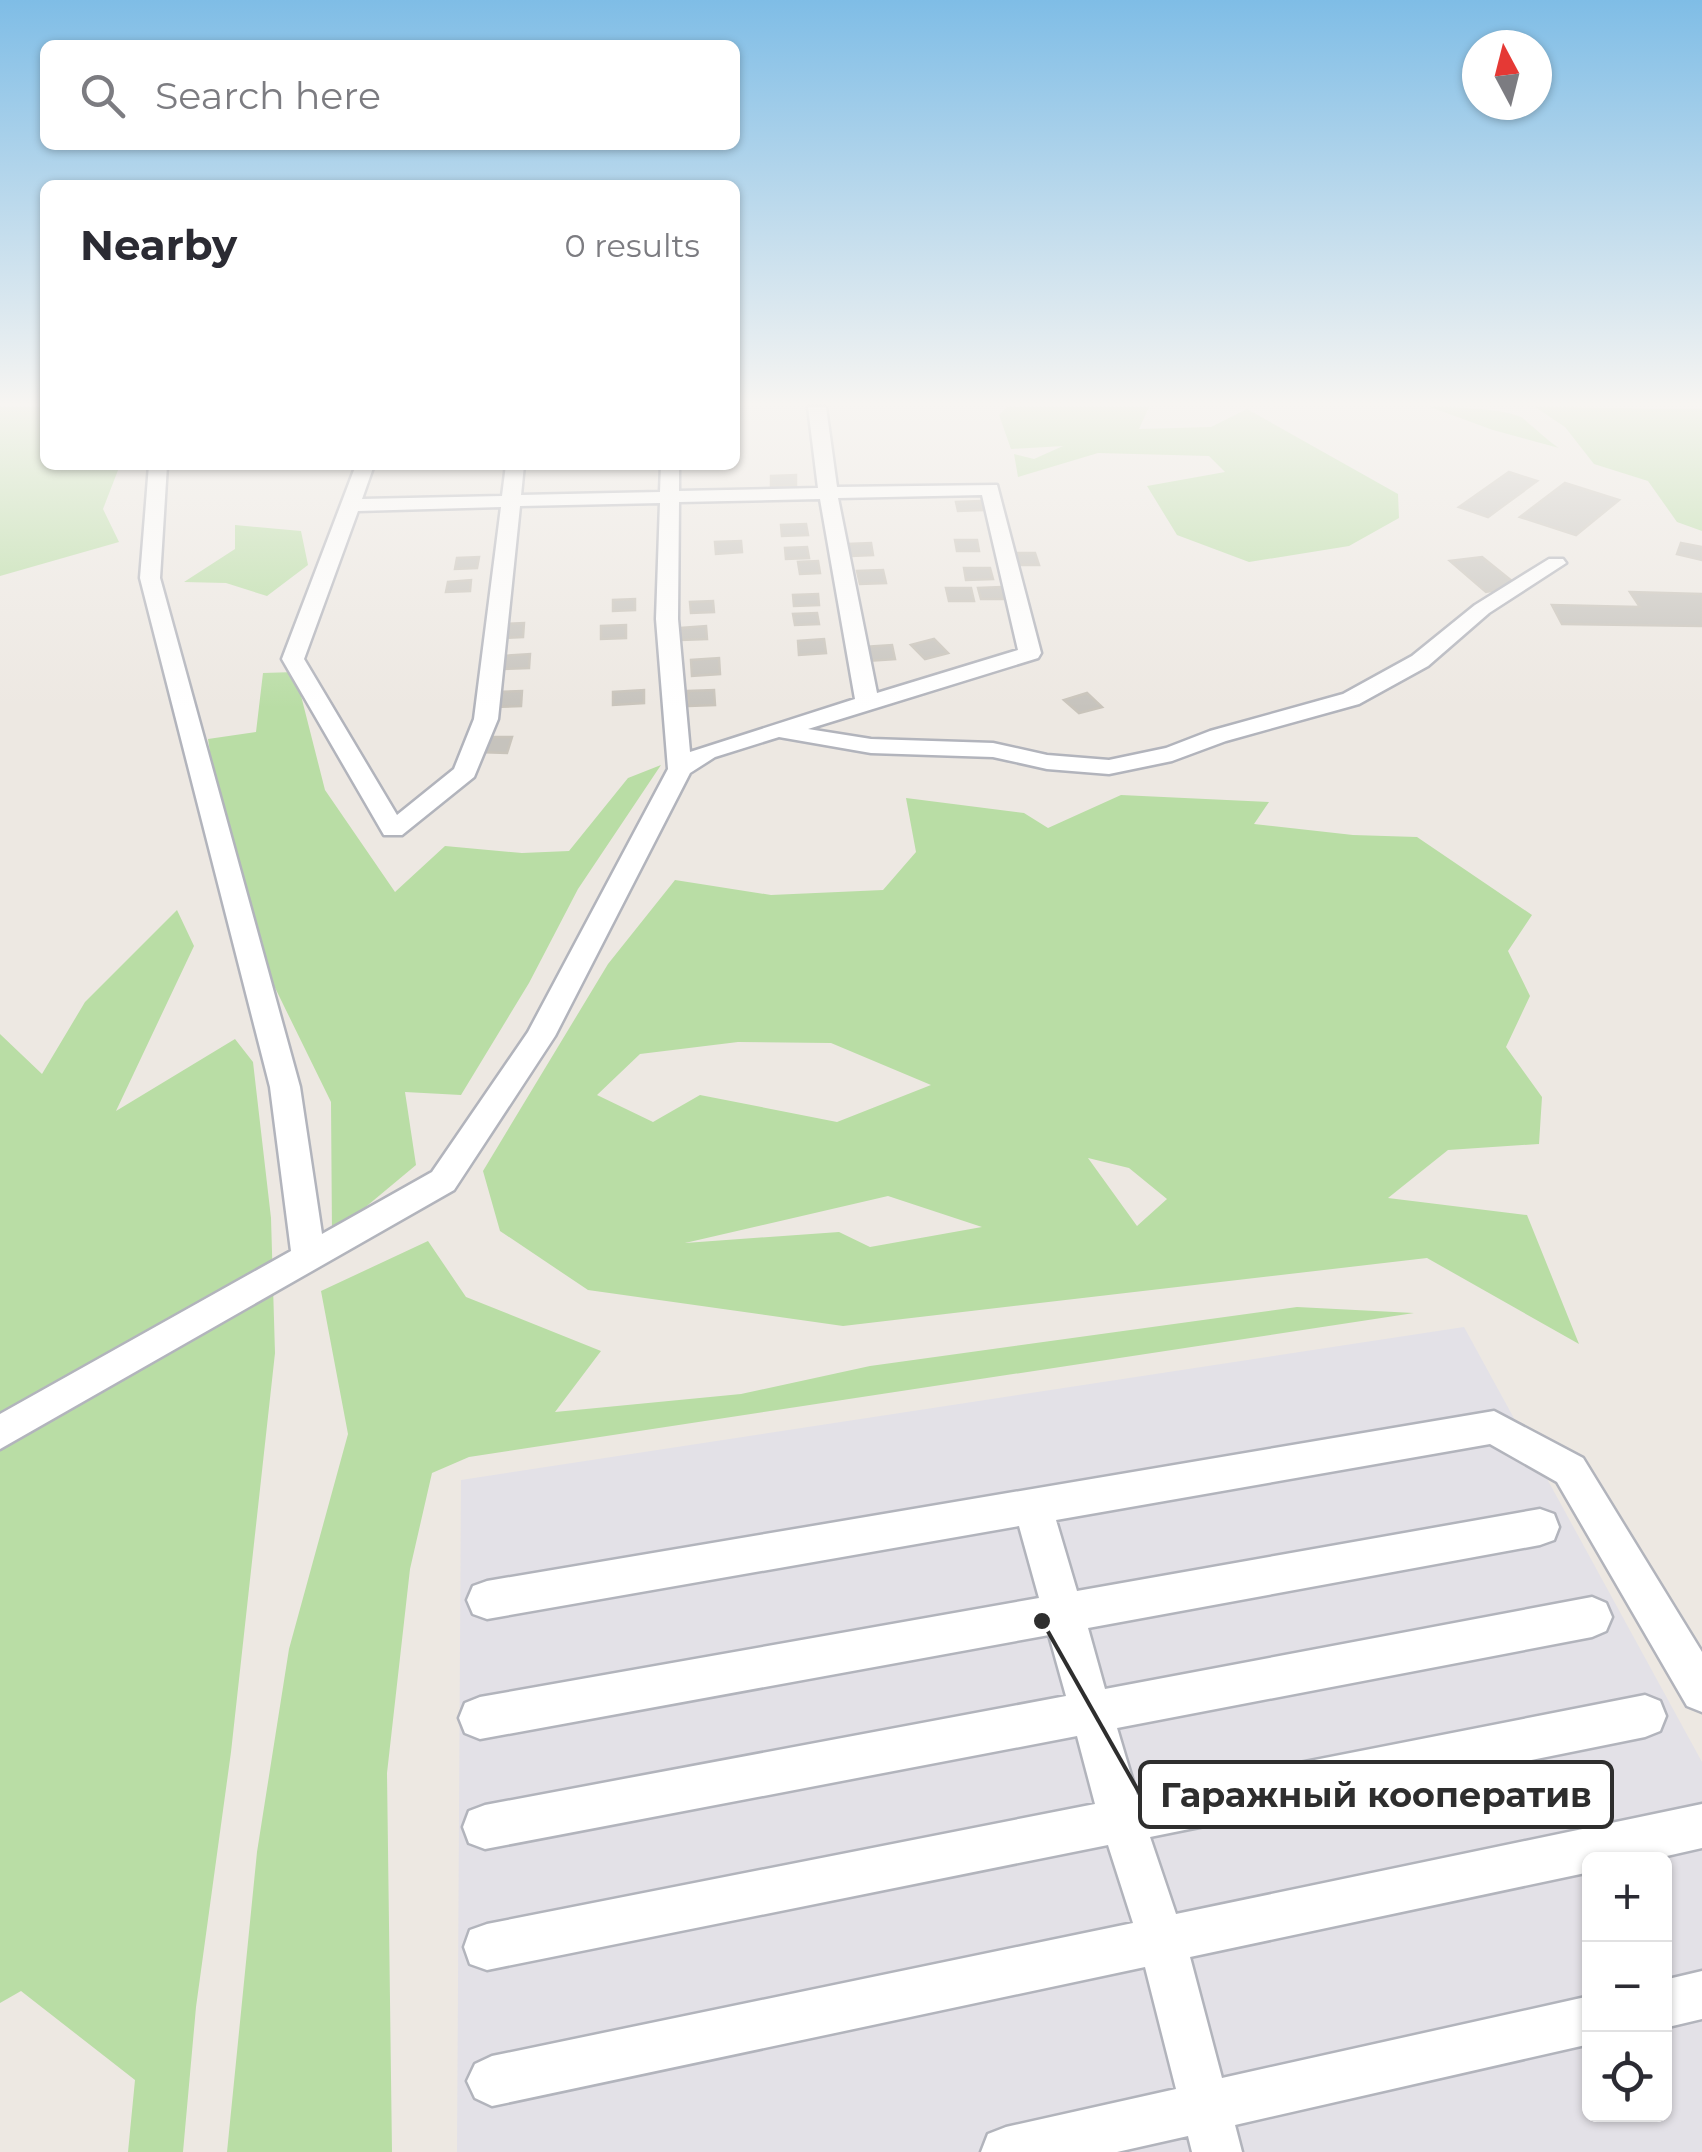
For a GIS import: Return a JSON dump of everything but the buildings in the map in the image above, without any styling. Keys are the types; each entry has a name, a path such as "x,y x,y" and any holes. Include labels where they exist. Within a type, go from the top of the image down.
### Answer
{"street":[{"path":"155,507 150,578 286,1087 309,1257"},
{"path":"350,507 293,660 393,830 465,772 486,719 509,507"},
{"path":"670,507 666,620 680,768"},
{"path":"831,507 867,701"},
{"path":"0,1432 443,1181 540,1036 680,768 707,752 1030,652 996,507"},
{"path":"778,731 872,746 993,750 1048,762 1109,767 1172,754 1218,736 1351,699 1420,660 1482,608 1556,563"},
{"path":"486,1600 1494,1428 1570,1470 1702,1691"},
{"path":"1034,1506 1122,1820 1162,1940 1212,2129"},
{"path":"480,1718 1540,1526"},
{"path":"484,1827 1592,1617"},
{"path":"487,1947 1646,1716"},
{"path":"492,2081 1702,1826"},
{"path":"1672,2002 1702,1995"},
{"path":"1006,2152 1212,2129 1582,2022"}],"shaded area":[{"path":"1464,1327 1702,1762 1702,2152 457,2152 461,1480"}],"green space":[{"path":"0,507 104,507 119,542 0,576"},
{"path":"1160,507 1399,507 1399,518 1349,546 1249,562 1177,535"},
{"path":"1667,507 1702,507 1702,531 1677,522"},
{"path":"235,525 301,531 308,565 267,596 226,583 184,582 235,549"},
{"path":"295,672 325,790 395,892 445,846 522,853 569,851 628,778 661,765 578,889 529,983 461,1095 405,1092 416,1165 332,1235 331,1102 233,902 208,739 256,732 263,673"},
{"path":"1121,795 1269,802 1254,824 1353,835 1417,837 1532,915 1508,951 1530,996 1506,1047 1542,1097 1539,1144 1448,1150 1388,1198 1527,1215 1579,1344 1427,1258 843,1326 588,1290 500,1231 483,1171 608,964 675,880 771,895 883,890 916,852 906,798 1024,813 1048,828","holes":["738,1042 831,1043 931,1085 837,1122 700,1095 653,1122 597,1095 640,1054","1088,1158 1129,1168 1167,1199 1137,1226","888,1196 982,1227 870,1247 839,1232 685,1243"]},
{"path":"177,910 194,946 116,1111 235,1039 253,1062 271,1218 275,1353 231,1752 196,2007 183,2152 128,2152 135,2080 21,1991 0,2003 0,1034 42,1074 85,1002"},
{"path":"428,1241 466,1297 601,1351 555,1412 741,1394 870,1366 1297,1307 1414,1313 469,1457 432,1473 410,1569 387,1773 392,2152 227,2152 257,1852 289,1649 348,1434 321,1291"}],"place":[{"name":"Гаражный кооператив","path":"1042,1621"}]}
